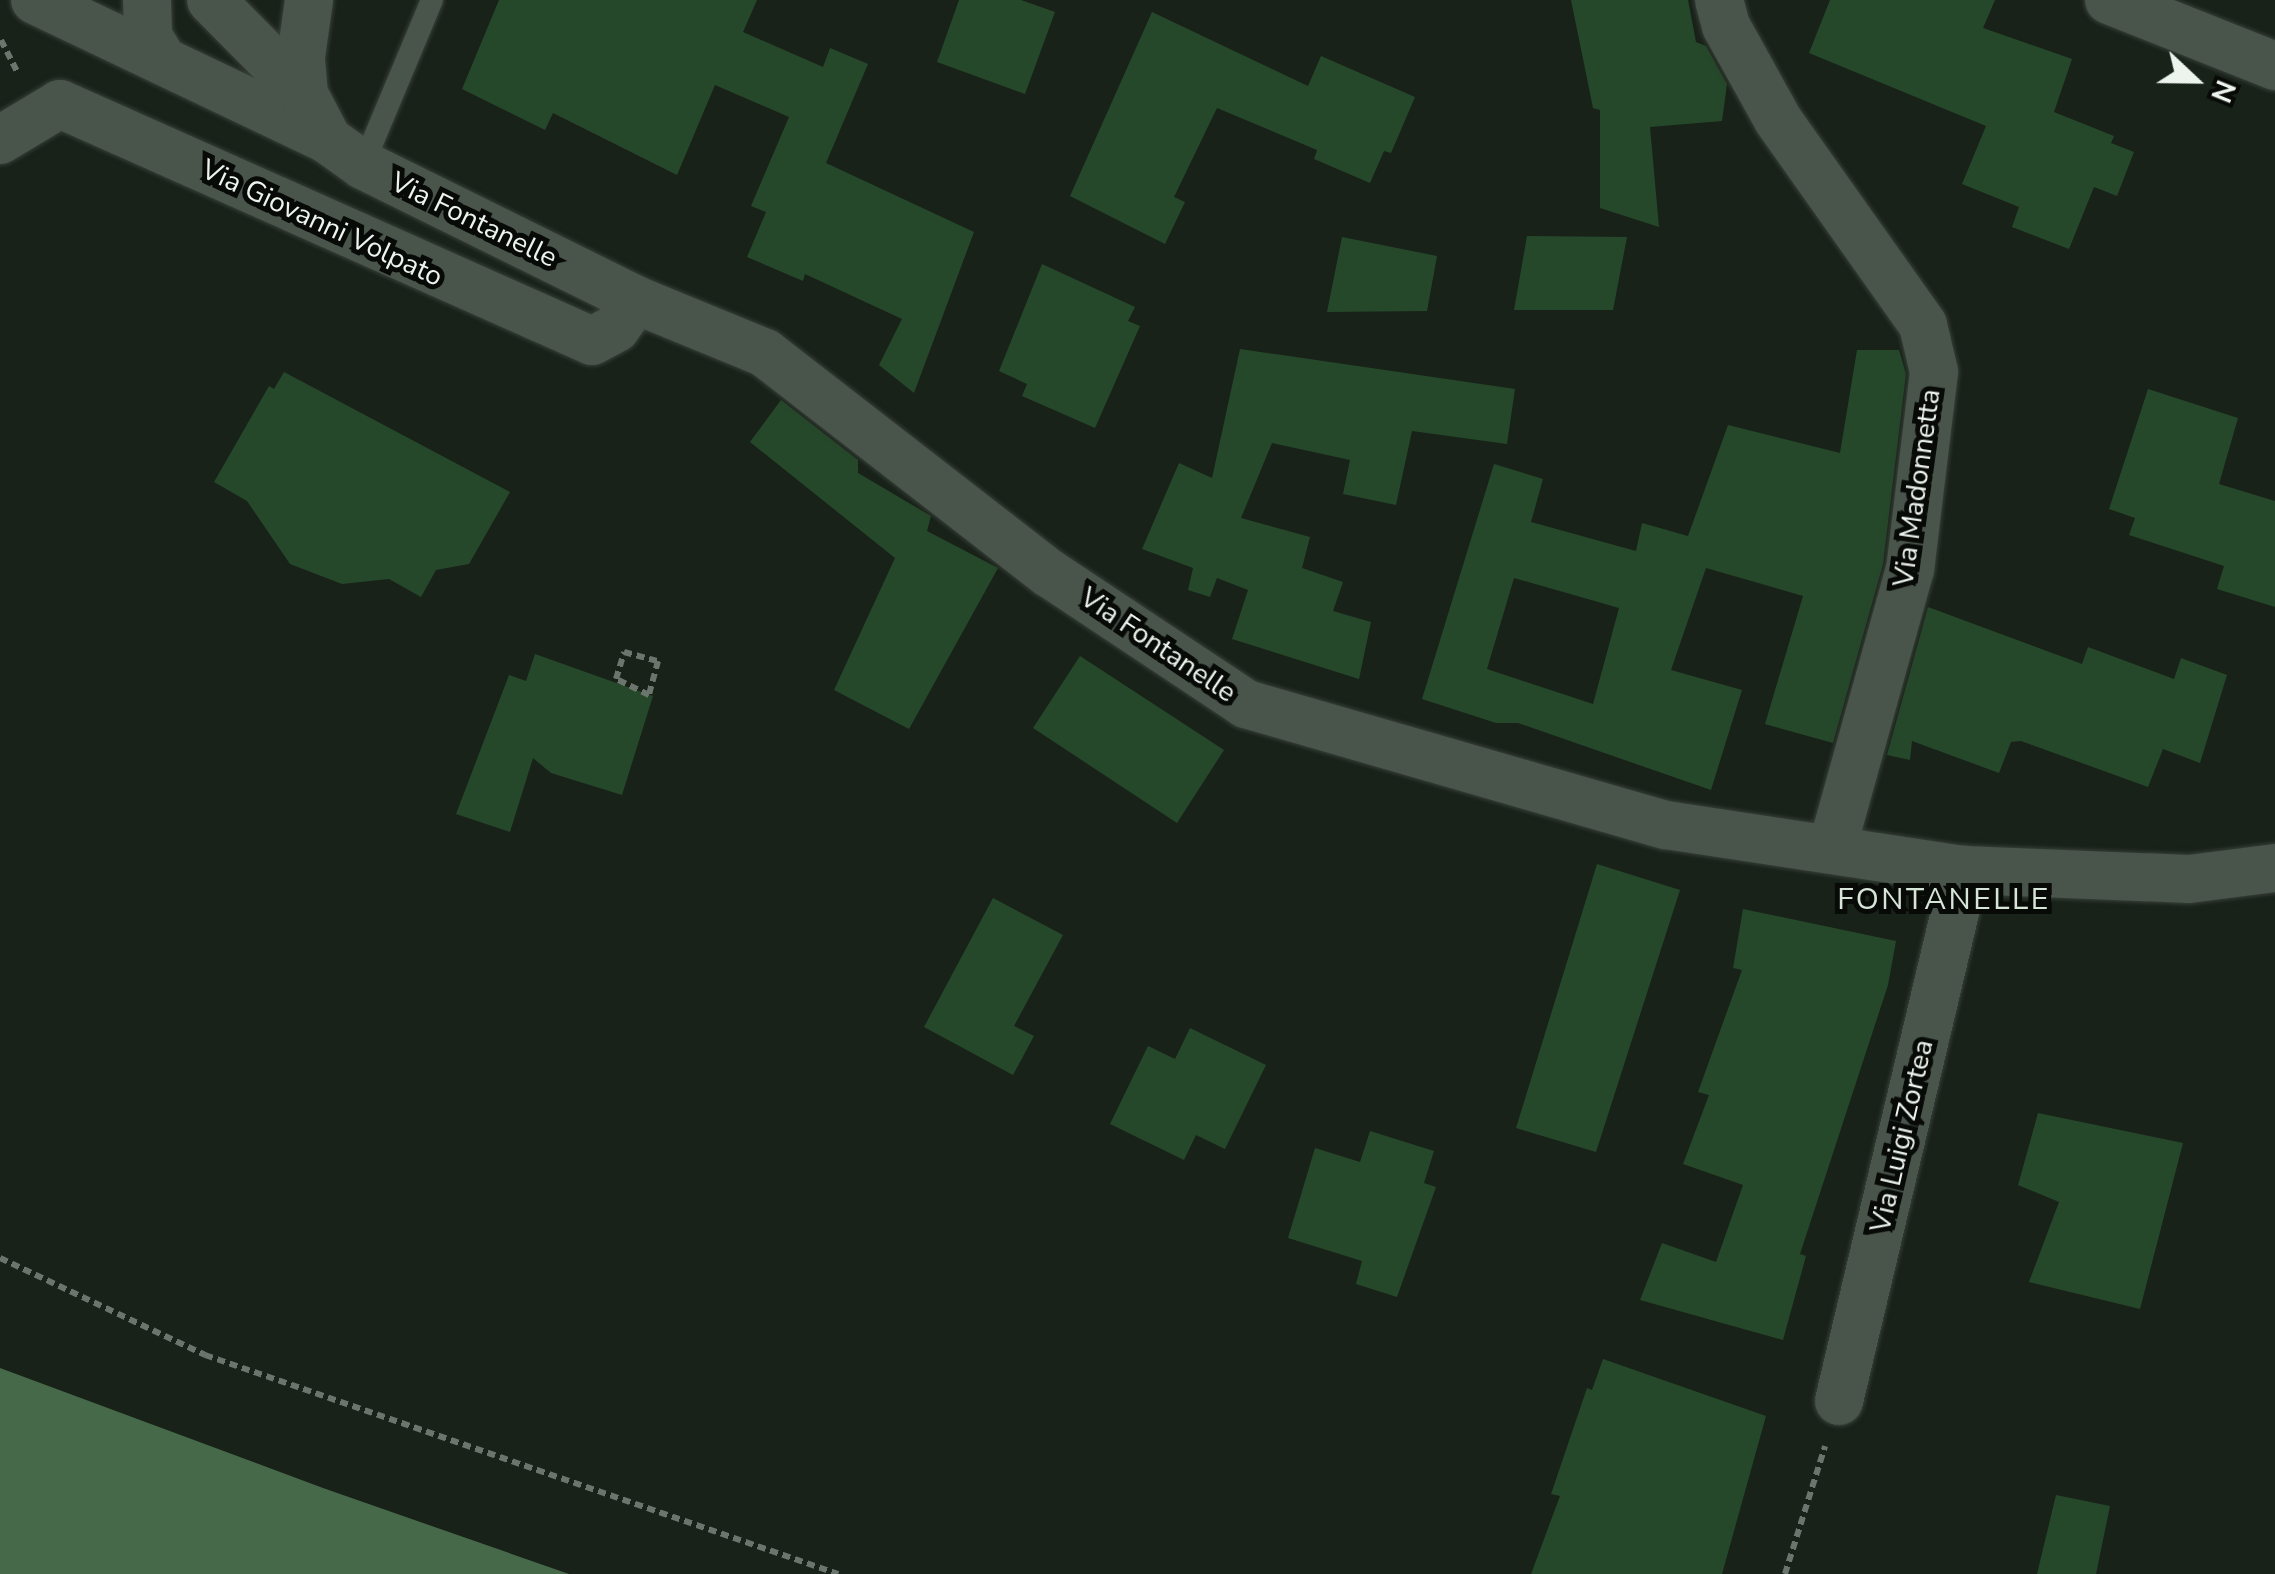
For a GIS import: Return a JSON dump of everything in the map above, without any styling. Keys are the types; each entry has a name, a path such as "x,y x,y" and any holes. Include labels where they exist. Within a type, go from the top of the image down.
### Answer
{"street":[{"name":"Via Fontanelle","path":"35,0 163,60 636,300 764,354 1049,573 1246,704 1666,825 1965,870 2189,879 2275,868"},
{"path":"147,0 148,36 163,60"},
{"path":"211,0 304,94 346,152"},
{"path":"304,94 300,57 310,0"},
{"name":"Via Madonnetta","path":"1719,0 1726,26 1778,120 1923,325 1934,372 1910,568 1832,848"},
{"path":"2109,0 2275,66"},
{"name":"Via Giovanni Volpato","path":"0,140 60,104 592,341 616,328 636,300"},
{"name":"Via Luigi Zortea","path":"1838,1401 1965,870"}],"lane":[{"path":"346,152 432,0"}],"path":[{"path":"624,652 658,660 649,695 616,679 624,652"},
{"path":"0,1258 205,1355 838,1574"},
{"path":"1785,1574 1838,1401"}],"shaded area":[{"path":"0,1368 323,1488 569,1574 0,1574"}],"building":[{"path":"499,0 757,0 743,32 823,67 830,48 868,64 826,163 974,232 914,393 879,365 902,319 805,274 803,281 747,257 766,212 751,206 789,117 715,85 677,175 553,113 545,130 462,89"},
{"path":"959,0 1021,0 1055,12 1025,94 937,62"},
{"path":"1571,0 1688,0 1696,42 1706,46 1727,84 1722,121 1650,127 1659,227 1600,208 1600,110 1593,108"},
{"path":"1830,0 1995,0 1983,28 2072,59 2054,112 2114,136 2111,143 2134,152 2117,196 2094,187 2069,249 2012,227 2019,207 1962,184 1986,126 1809,53"},
{"path":"1152,12 1308,86 1321,56 1415,97 1391,153 1384,151 1370,183 1314,159 1317,150 1217,108 1174,197 1185,202 1165,244 1070,196"},
{"path":"1527,236 1627,237 1613,310 1514,310"},
{"path":"1342,237 1437,256 1427,311 1327,312"},
{"path":"1042,264 1135,307 1128,321 1140,326 1095,428 1022,396 1027,384 999,371"},
{"path":"1240,349 1515,389 1507,444 1412,431 1396,505 1343,494 1350,460 1272,443 1241,518 1310,537 1302,568 1343,582 1333,611 1371,622 1359,679 1232,639 1248,590 1217,578 1210,597 1188,590 1193,568 1142,549 1179,463 1212,478"},
{"path":"1857,350 1899,350 1906,374 1883,564 1833,743 1765,724 1803,596 1706,568 1671,670 1742,690 1711,790 1518,723 1496,723 1422,699 1494,464 1543,479 1531,522 1636,551 1642,523 1688,536 1728,425 1840,453","holes":["1514,578 1619,608 1593,704 1487,669"]},
{"path":"284,372 510,492 469,564 436,570 421,597 389,579 342,584 290,564 247,501 214,482 269,386 274,389"},
{"path":"2148,389 2238,418 2219,484 2275,501 2275,607 2217,589 2224,566 2129,535 2135,518 2109,509"},
{"path":"781,400 858,460 858,473 931,516 927,531 998,568 909,729 834,690 895,558 750,442"},
{"path":"1928,607 2082,664 2088,647 2174,679 2181,658 2227,675 2200,763 2163,749 2148,787 2021,741 2011,742 1999,773 1912,741 1910,760 1887,755"},
{"path":"535,654 653,696 622,795 551,773 533,758 510,832 456,814 509,675 526,681"},
{"path":"1080,656 1224,750 1177,823 1033,728"},
{"path":"1597,864 1680,890 1596,1152 1516,1128"},
{"path":"993,898 1063,935 1014,1026 1034,1036 1013,1075 924,1027"},
{"path":"1743,909 1896,941 1888,985 1800,1254 1806,1256 1783,1340 1640,1300 1662,1243 1716,1262 1743,1185 1683,1164 1709,1095 1698,1092 1742,970 1733,968"},
{"path":"1190,1028 1266,1065 1225,1149 1196,1135 1184,1160 1110,1124 1148,1046 1175,1059"},
{"path":"2038,1113 2183,1143 2140,1309 2029,1282 2059,1202 2018,1185"},
{"path":"1370,1131 1434,1151 1424,1183 1436,1187 1397,1297 1356,1284 1362,1261 1288,1238 1315,1148 1360,1162"},
{"path":"1603,1359 1766,1416 1722,1574 1531,1574 1560,1496 1551,1494 1587,1388 1592,1390"},
{"path":"2056,1495 2110,1506 2096,1574 2037,1574"}],"district":[{"name":"FONTANELLE","path":"1944,900"}]}
